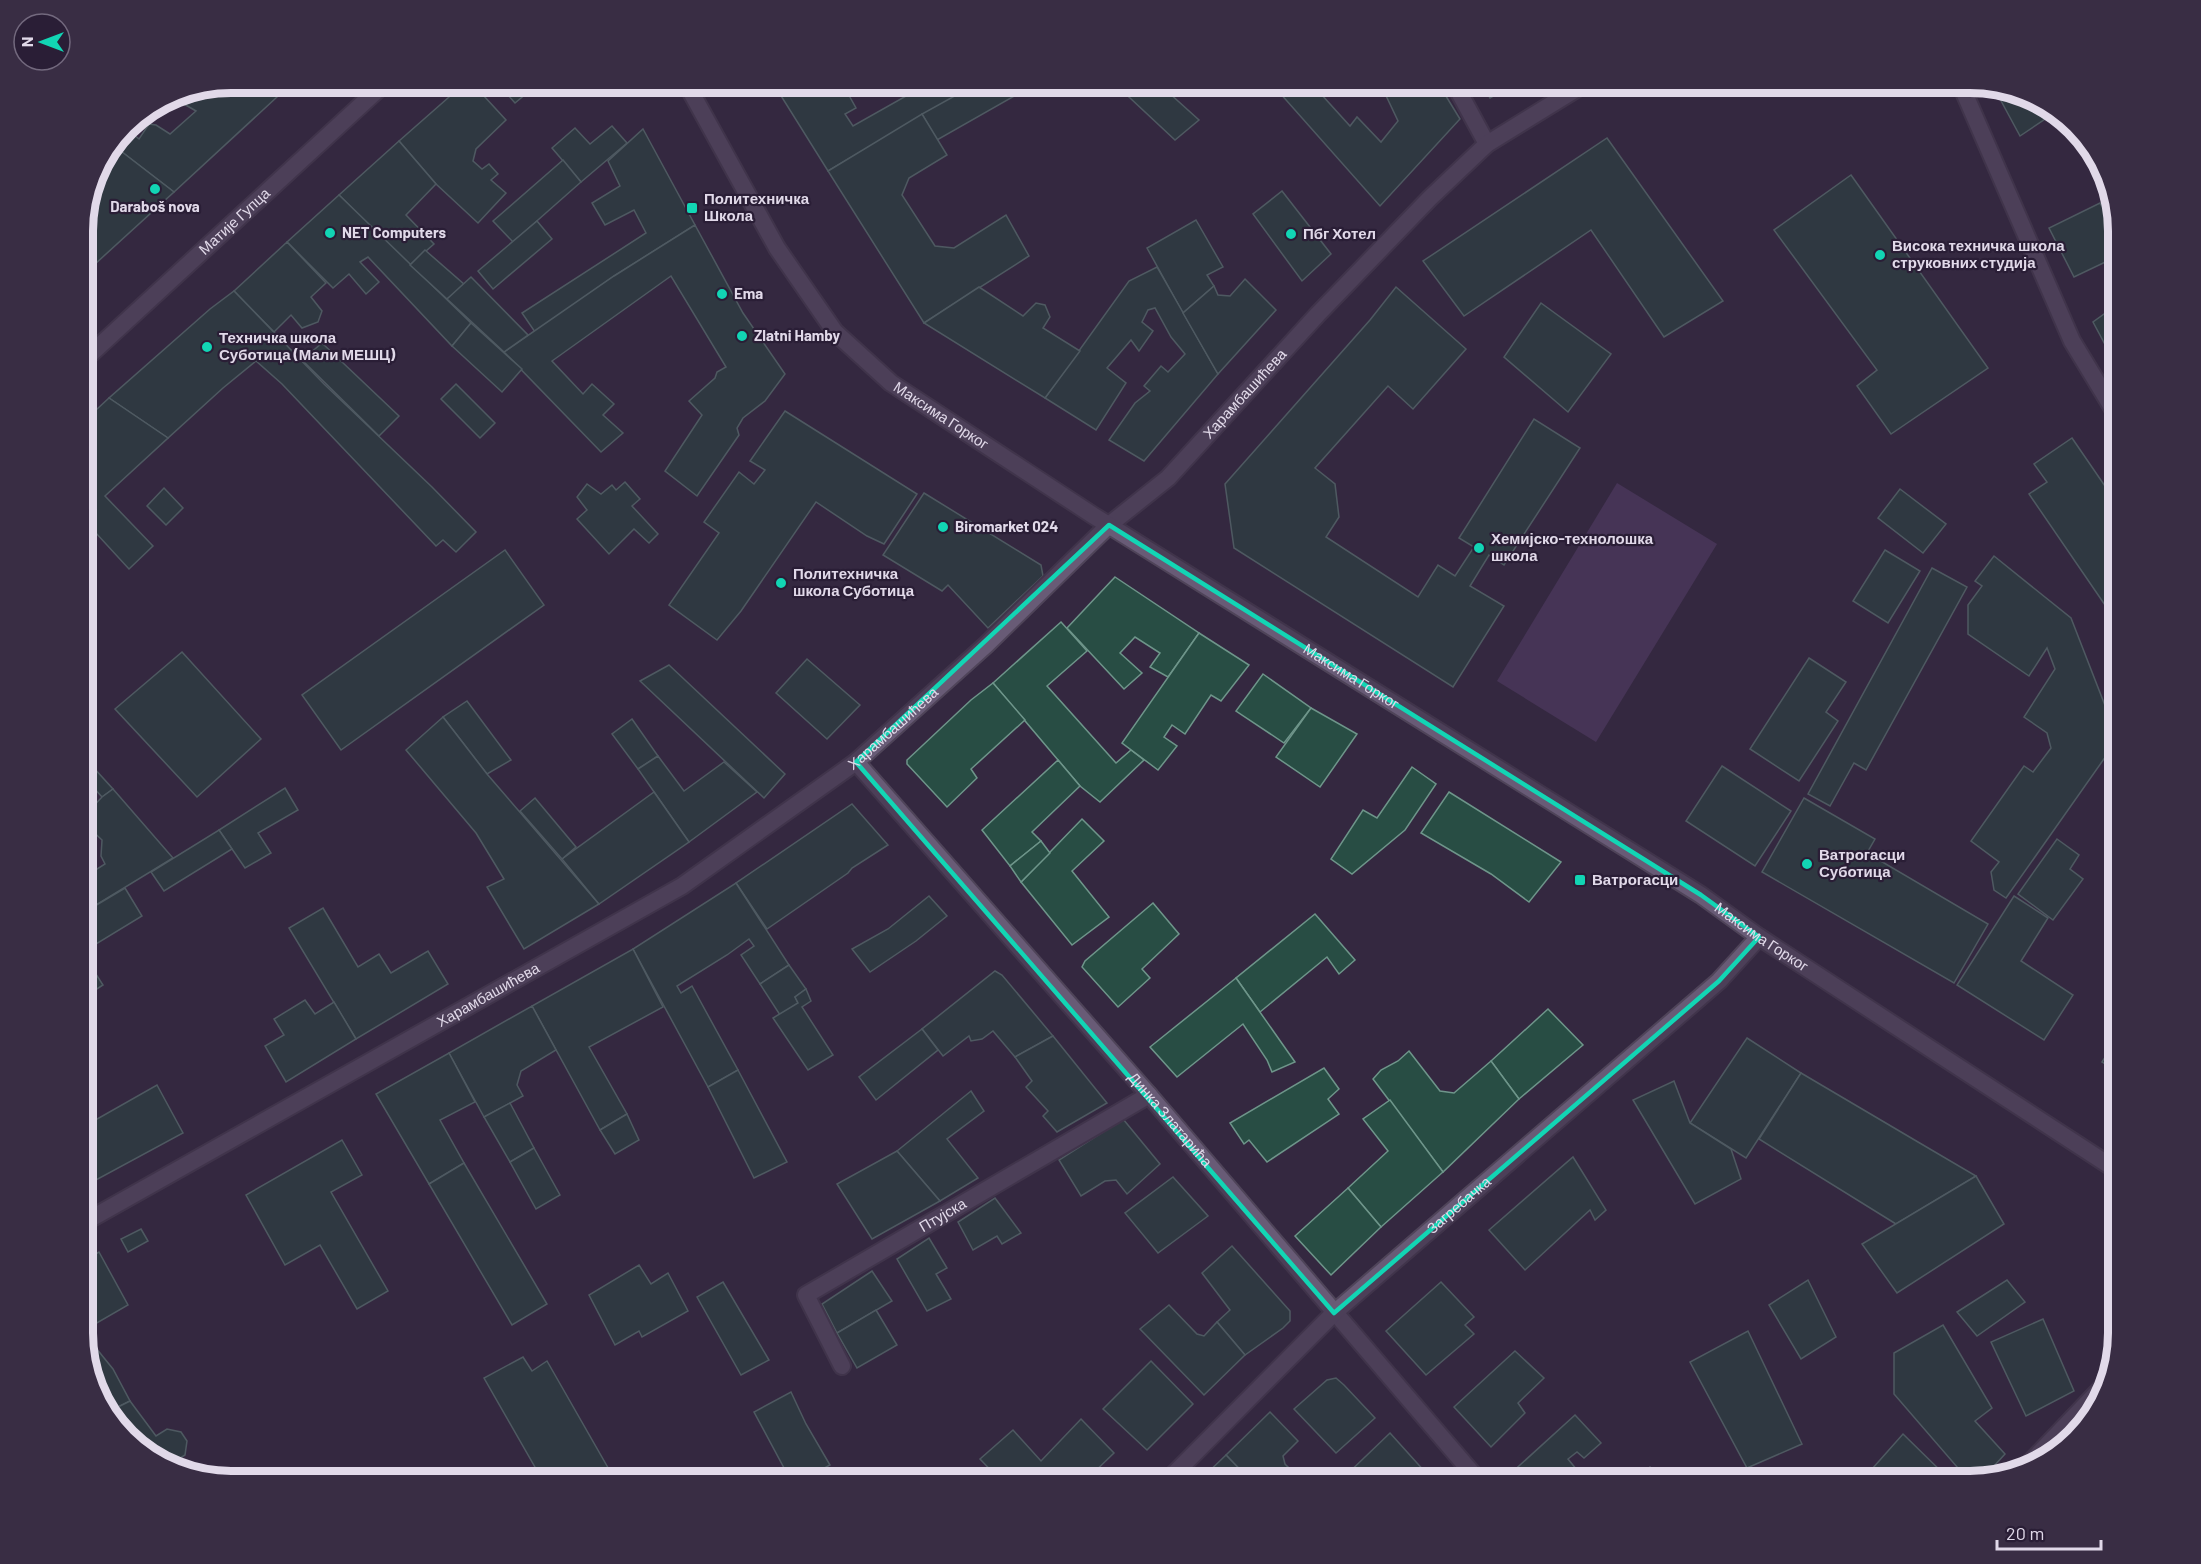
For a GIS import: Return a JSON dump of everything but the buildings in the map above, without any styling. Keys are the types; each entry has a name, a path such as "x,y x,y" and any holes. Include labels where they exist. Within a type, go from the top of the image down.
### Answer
{"street":[{"name":"Матије Гупца","path":"93,352 373,93"},
{"name":"Максима Горког","path":"692,93 777,248 835,332 891,383 1109,525 1701,895 1759,936 2108,1164"},
{"path":"1460,93 1487,144"},
{"name":"Харамбашићева","path":"93,1217 682,886 856,762 986,645 1109,525 1168,478 1326,306 1430,198 1487,144 1568,93"},
{"path":"1965,93 2072,341 2108,400"},
{"name":"Динка Златарића","path":"856,762 1149,1095 1470,1471"},
{"name":"Загребачка","path":"1178,1471 1334,1313 1719,981 1759,936"},
{"name":"Птујска","path":"842,1366 806,1295 1149,1095"},
{"path":"2045,1449 2083,1412"}],"highlighted area":[{"path":"1109,525 1701,895 1759,937 1719,981 1334,1313 856,762"}],"shaded area":[{"path":"1617,483 1717,544 1596,742 1497,681"}],"place":[{"name":"Daraboš nova","path":"155,189"},
{"name":"Политехничка Школа","path":"692,208"},
{"name":"NET Computers","path":"330,233"},
{"name":"Пбг Хотел","path":"1291,234"},
{"name":"Висока техничка школа струковних студија","path":"1880,255"},
{"name":"Ema","path":"722,294"},
{"name":"Zlatni Hamby","path":"742,336"},
{"name":"Техничка школа Суботица (Мали МЕШЦ)","path":"207,347"},
{"name":"Biromarket 024","path":"943,527"},
{"name":"Хемијско-технолошка школа","path":"1479,548"},
{"name":"Политехничка школа Суботица","path":"781,583"},
{"name":"Ватрогасци Суботица","path":"1807,864"},
{"name":"Ватрогасци","path":"1580,880"}]}
